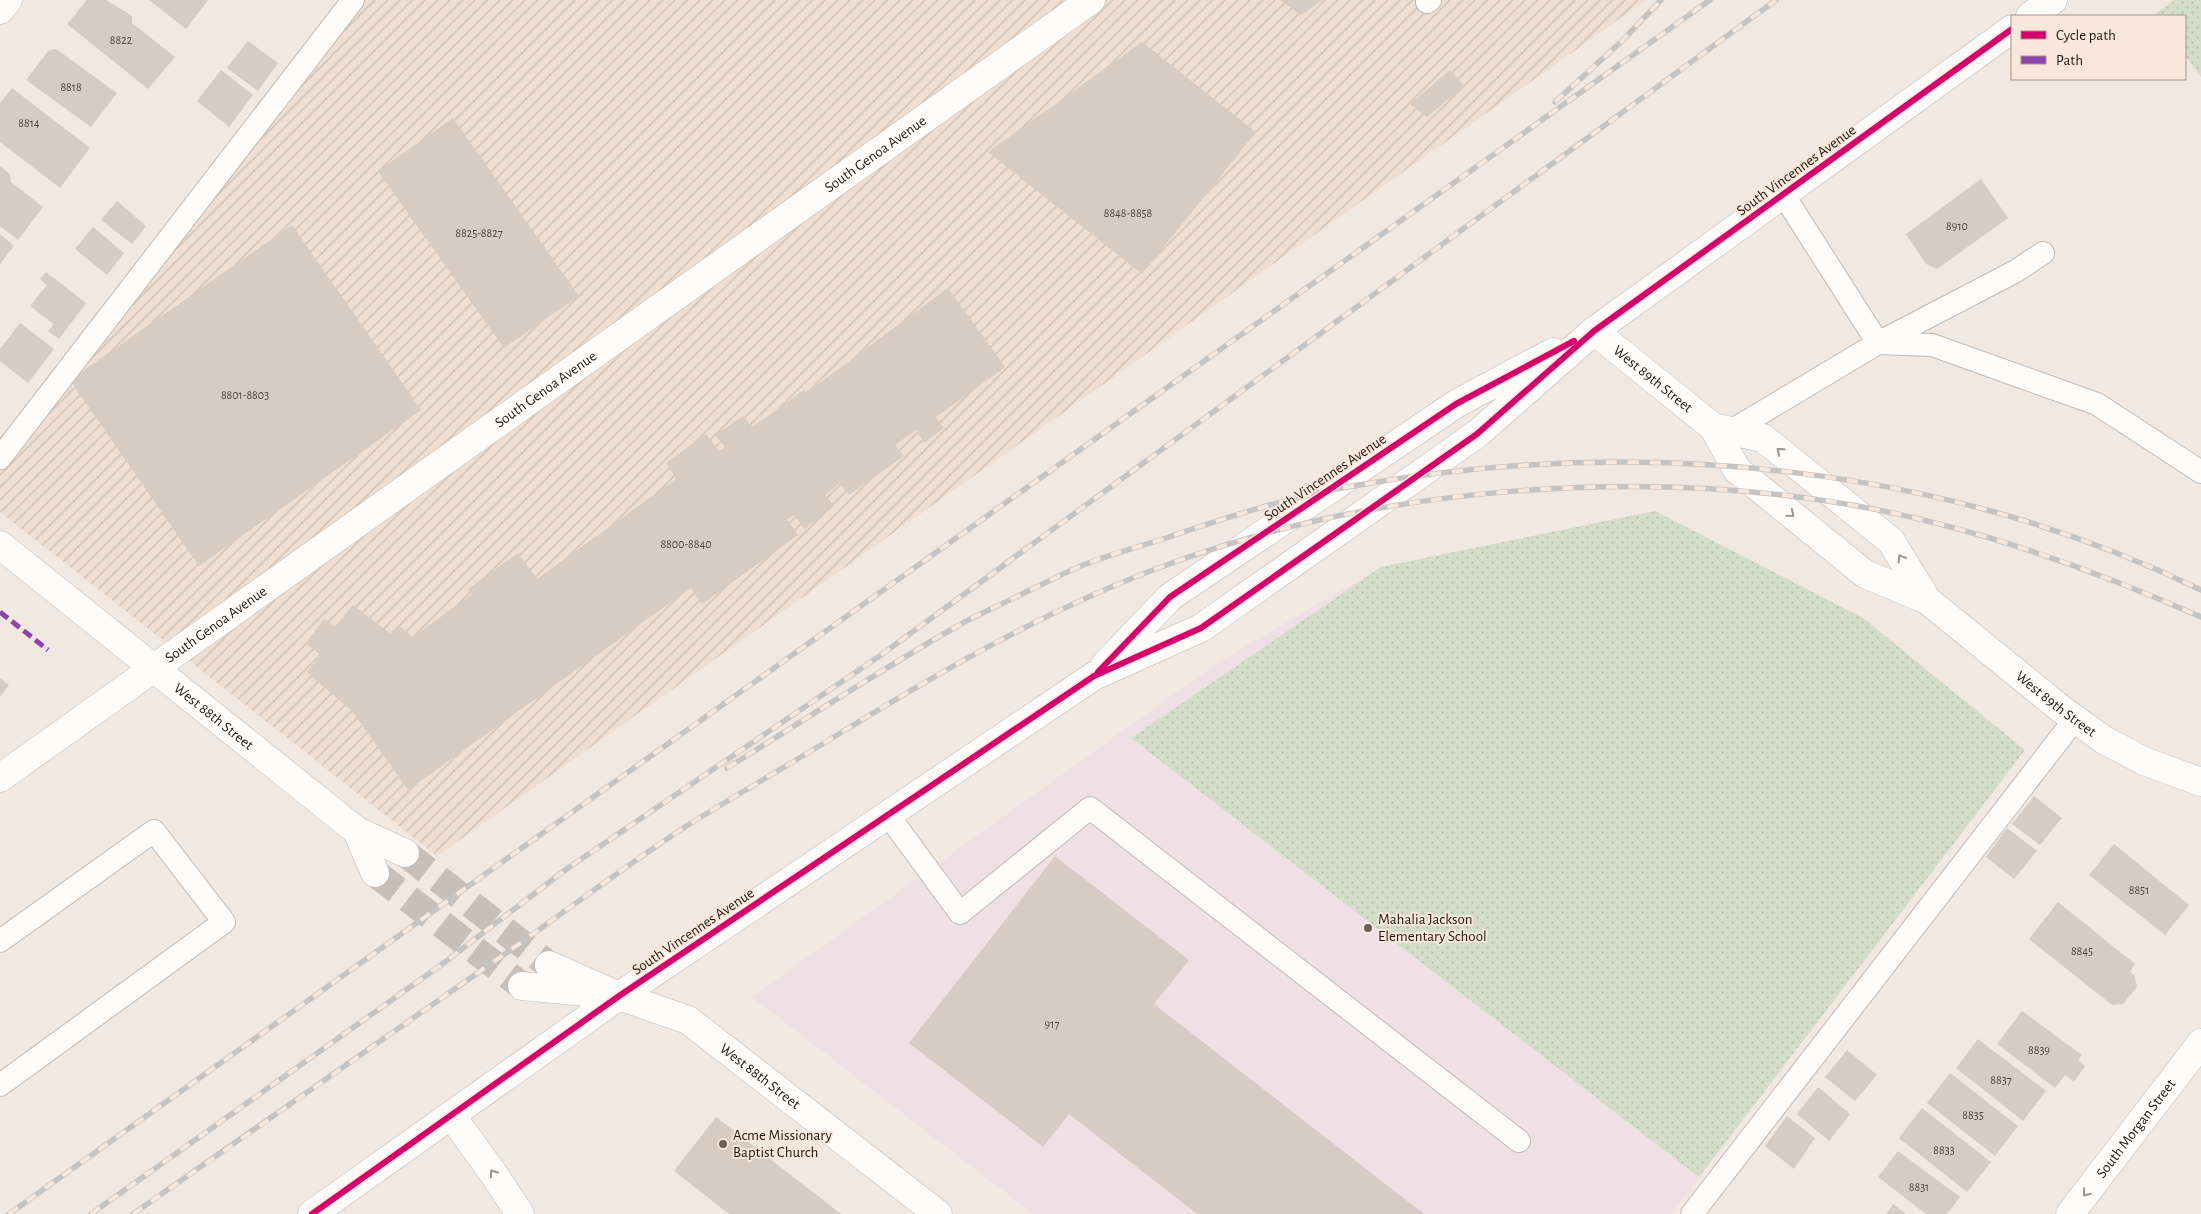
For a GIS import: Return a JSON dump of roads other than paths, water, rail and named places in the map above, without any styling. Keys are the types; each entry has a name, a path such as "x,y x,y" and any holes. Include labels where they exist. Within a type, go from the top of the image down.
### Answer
{"street":[{"path":"0,10 8,0"},
{"name":"South Genoa Avenue","path":"0,778 1091,0"},
{"path":"2031,15 2053,0"},
{"name":"South Vincennes Avenue","path":"312,1214 619,996 1094,676 1201,628 1476,434 1594,330 2011,30"},
{"name":"South Vincennes Avenue","path":"1094,676 1170,597 1456,404 1594,330"},
{"name":"West 89th Street","path":"1594,330 1722,429 1763,438 1891,541 1926,600"},
{"name":"West 89th Street","path":"1722,429 1737,470 1865,574 1926,600 2104,740 2144,760 2201,782"},
{"name":"West 88th Street","path":"0,545 357,831 405,853"},
{"name":"West 88th Street","path":"357,831 375,873"},
{"name":"West 88th Street","path":"550,965 619,996 688,1020 938,1214"},
{"name":"West 88th Street","path":"522,986 619,996"},
{"name":"South Morgan Street","path":"2070,1214 2201,1043"},
{"path":"451,1115 494,1173 520,1214"}],"lane":[{"path":"0,458 353,0"},
{"path":"1784,194 1878,343"},
{"path":"1722,429 1878,343 2016,271 2043,254"},
{"path":"1878,343 1932,345 2097,404 2201,472"},
{"path":"1692,1214 2075,719"},
{"path":"888,815 960,913 1090,808 1519,1141"},
{"path":"0,941 154,831 224,922 0,1085"}],"tunnel":[{"path":"405,853 549,965"},
{"path":"375,873 522,986"}],"railway":[{"path":"1555,102 1623,40 1661,0"},
{"path":"9,1214 1710,0"},
{"path":"91,1214 441,965 568,868 881,655 1776,0"},
{"path":"727,768 868,679 954,628 1081,566 1284,501 1359,485 1465,470 1573,463 1681,463 1788,472 1895,488 2000,514 2102,547 2201,590"},
{"path":"133,1214 666,839 704,815 899,697 1028,626 1116,585 1161,567 1242,540 1326,519 1414,503 1503,492 1592,487 1681,488 1768,494 1852,505 1942,524 2030,550 2117,582 2201,617"}],"place":[{"name":"Mahalia Jackson Elementary School","path":"1368,928"},
{"name":"Acme Missionary Baptist Church","path":"723,1144"}]}
